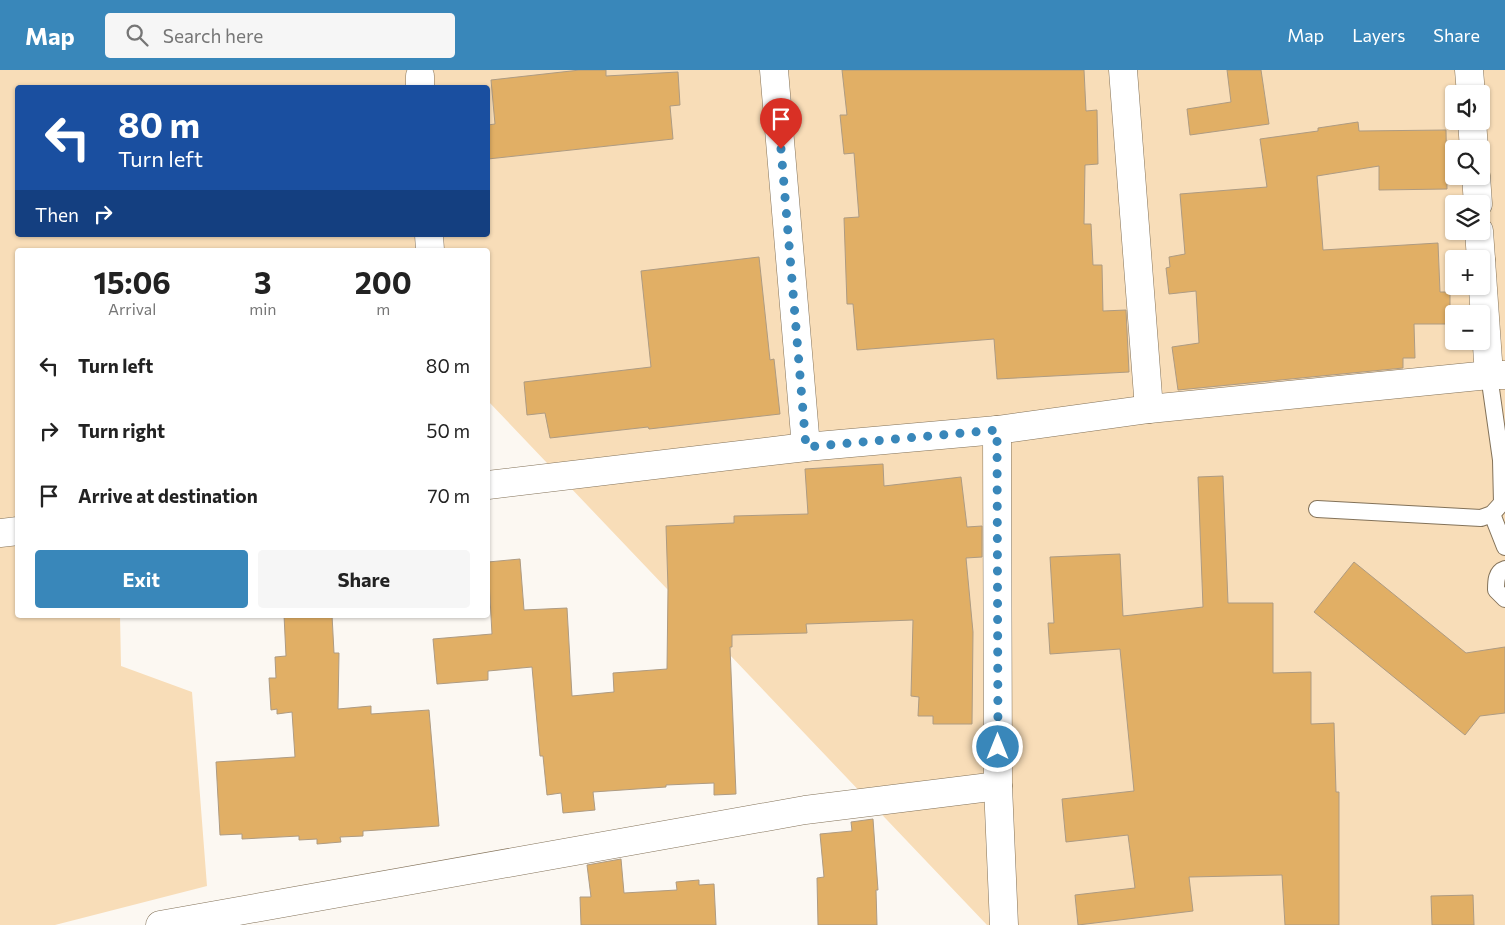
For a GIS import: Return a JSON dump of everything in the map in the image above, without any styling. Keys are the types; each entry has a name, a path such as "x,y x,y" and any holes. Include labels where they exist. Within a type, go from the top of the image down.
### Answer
{"street":[{"path":"774,70 806,447"},
{"path":"1123,70 1149,409"},
{"path":"1469,70 1470,85"},
{"path":"490,485 806,447 997,430 1149,409 1497,376 1486,295"},
{"path":"997,430 998,786 1004,925"},
{"path":"0,533 15,531"},
{"path":"160,925 805,810 998,786"}],"lane":[{"path":"1318,509 1481,518 1492,514 1502,503 1503,460 1497,376"},
{"path":"1492,514 1505,547"},
{"path":"1505,569 1502,570 1496,579 1496,590 1505,599"}],"shaded area":[{"path":"0,70 1505,70 1505,925 987,925 490,403 490,248 15,248 15,618 120,618 121,666 192,692 207,886 55,925 0,925"}],"building":[{"path":"580,70 606,70 606,76 678,72 680,105 670,106 673,139 490,159 490,125 495,124 491,80"},
{"path":"842,70 1084,70 1086,111 1097,110 1098,164 1085,165 1084,224 1091,224 1093,265 1102,265 1103,311 1126,310 1129,372 997,379 994,339 857,350 853,304 847,304 844,218 859,217 854,153 844,154 840,115 847,115"},
{"path":"1227,70 1261,70 1269,124 1190,135 1187,109 1231,102"},
{"path":"1358,122 1359,131 1446,130 1445,185 1447,185 1447,189 1379,190 1379,166 1317,176 1323,250 1438,243 1440,292 1450,295 1450,305 1445,305 1445,324 1414,324 1415,358 1403,358 1403,368 1178,390 1172,347 1199,343 1196,291 1169,294 1166,268 1170,267 1169,257 1185,254 1180,194 1267,187 1260,139 1318,131 1318,128"},
{"path":"759,257 770,360 774,359 780,414 550,438 545,413 527,415 524,382 651,367 641,271"},
{"path":"883,464 884,486 961,477 967,527 982,526 982,557 966,558 973,632 972,724 933,724 933,716 918,716 919,697 911,696 913,620 806,624 807,633 732,635 732,647 730,647 736,794 714,795 714,783 666,785 666,787 593,792 595,810 563,813 561,793 547,795 543,756 540,756 532,667 488,671 488,680 437,684 433,639 492,634 490,562 520,559 524,610 567,608 572,696 614,692 613,673 667,669 668,588 666,526 734,523 734,516 808,514 805,469"},
{"path":"1223,476 1228,603 1273,603 1273,673 1311,672 1311,724 1334,723 1336,792 1339,792 1339,925 1285,925 1282,875 1189,877 1193,911 1078,925 1075,895 1135,888 1128,835 1066,842 1062,799 1134,791 1120,649 1050,654 1048,623 1054,623 1050,557 1120,554 1123,616 1203,607 1198,477"},
{"path":"1354,562 1466,653 1505,647 1505,713 1480,716 1465,735 1314,612"},
{"path":"284,618 332,618 334,653 339,653 338,709 371,706 371,714 429,710 439,826 363,831 363,836 340,837 341,842 317,844 317,839 299,840 299,836 242,839 242,834 220,835 216,762 295,757 292,712 277,714 277,709 271,710 269,678 276,678 275,657 286,656"},
{"path":"873,819 878,890 876,890 877,925 818,925 817,878 824,877 820,834 852,831 851,822"},
{"path":"621,859 624,893 677,890 676,882 699,880 699,885 714,884 716,925 581,925 580,897 591,897 587,865"},
{"path":"1473,895 1474,925 1432,925 1431,896"}],"route":[{"path":"781,149 806,447 997,430 998,747"}]}
